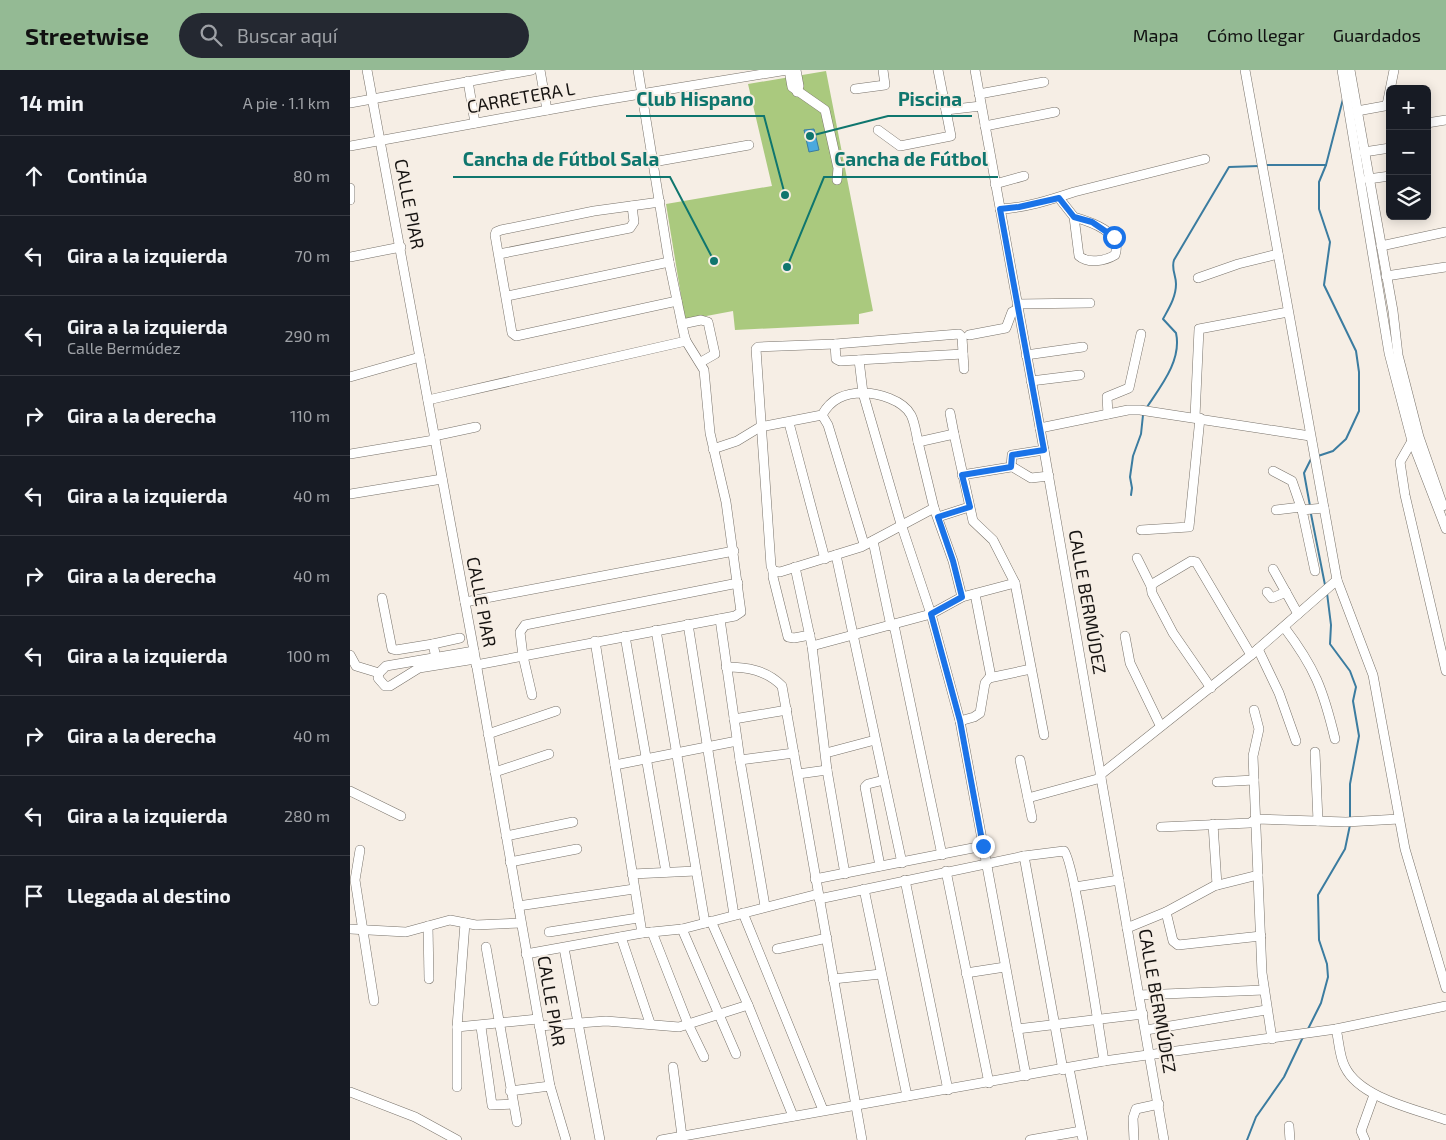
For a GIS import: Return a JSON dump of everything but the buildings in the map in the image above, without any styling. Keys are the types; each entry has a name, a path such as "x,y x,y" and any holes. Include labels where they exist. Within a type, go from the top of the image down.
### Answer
{"street":[{"name":"CALLE PIAR","path":"367,70 465,602 550,1086 566,1140"},
{"path":"350,103 532,70"},
{"path":"540,70 546,110"},
{"path":"475,658 419,668 390,686 381,683 378,678 379,673 386,666 436,658 523,656 735,616 741,612 726,502 713,449 704,370 701,362 686,341 676,301 638,70"},
{"path":"788,70 792,87 812,99 825,110 838,168 837,180"},
{"name":"CARRETERA L","path":"350,146 643,94 748,73 788,70"},
{"path":"796,70 800,86 798,92"},
{"path":"855,89 885,85 884,70"},
{"path":"878,130 900,146 950,136 951,130 938,70"},
{"name":"CALLE BERMÚDEZ","path":"975,70 1049,476 1164,1140"},
{"path":"1245,70 1337,580 1373,675 1404,849 1446,988"},
{"path":"1342,70 1356,111 1381,246 1398,355 1408,401 1446,513"},
{"path":"1350,70 1350,95 1389,353 1412,441 1441,499 1446,529"},
{"path":"1391,85 1394,70"},
{"path":"468,81 475,123"},
{"path":"979,94 1044,82"},
{"path":"1356,111 1386,105"},
{"path":"946,110 981,106"},
{"path":"985,126 1055,112"},
{"path":"1431,122 1446,120"},
{"path":"653,162 750,145"},
{"path":"1364,152 1386,149"},
{"path":"1000,209 1019,207 1059,198 1074,192 1205,159"},
{"path":"995,184 1024,176"},
{"path":"1368,179 1386,177"},
{"path":"350,188 350,200"},
{"path":"1059,198 1074,217 1078,253 1081,258 1098,260 1115,255 1116,242 1114,237 1092,222 1074,217"},
{"path":"660,202 497,231 495,234 512,333 519,337 676,301"},
{"path":"499,254 630,228 634,222 632,206"},
{"path":"1381,246 1446,232"},
{"path":"350,257 401,247"},
{"path":"1198,278 1238,264 1278,254"},
{"path":"507,296 669,262"},
{"path":"1386,276 1446,267"},
{"path":"968,335 1006,328 1012,312 1018,306 1090,303"},
{"path":"1141,530 1189,526 1198,418 1199,329 1288,312"},
{"path":"682,324 701,320 708,322 715,354 701,362"},
{"path":"810,635 794,638 788,637 773,577 760,427 757,348 959,334 962,337 964,369"},
{"path":"1112,413 1113,406 1106,403 1108,396 1129,388 1141,334"},
{"path":"428,400 686,341"},
{"path":"835,344 838,361 963,354"},
{"path":"1026,355 1084,347"},
{"path":"350,376 420,357"},
{"path":"859,360 862,394 901,524 931,614 960,721 1026,1076"},
{"path":"1031,381 1080,375"},
{"path":"713,449 737,441 760,427 822,415 828,407 842,396 879,395 909,411 913,417 934,508 953,561 962,597"},
{"path":"1040,428 1112,413 1140,410 1310,436"},
{"path":"950,413 973,521 993,540 1015,584 1044,734"},
{"path":"822,415 828,425 869,542 892,626 942,855"},
{"path":"788,423 825,559"},
{"path":"350,454 434,438 476,427"},
{"path":"918,442 954,434"},
{"path":"1412,441 1400,462 1405,495 1446,671"},
{"path":"1011,466 1011,456 1013,454 1044,450"},
{"path":"962,475 1011,466 1031,478 1049,476"},
{"path":"1273,471 1292,481 1302,509 1315,571"},
{"path":"350,494 442,479"},
{"path":"938,517 970,507"},
{"path":"773,571 780,572 795,568 861,547 934,508"},
{"path":"1276,510 1324,508"},
{"path":"465,602 734,552"},
{"path":"836,555 902,863"},
{"path":"1137,558 1151,586 1152,593 1174,633 1211,688"},
{"path":"1151,586 1191,561 1196,562 1255,652 1279,693 1296,741"},
{"path":"795,568 812,646 827,770 845,874"},
{"path":"1273,569 1298,614"},
{"path":"1028,798 1100,776 1160,725 1211,688 1255,652 1337,580"},
{"path":"532,695 523,656 520,632 527,624 738,583"},
{"path":"812,646 892,626 931,614 962,597 1015,584"},
{"path":"1268,592 1271,598 1286,592"},
{"path":"976,594 990,677"},
{"path":"382,598 392,649 396,650 460,638"},
{"path":"720,618 737,741 765,906"},
{"path":"688,624 707,747 739,914 823,1110"},
{"path":"1284,627 1313,668 1327,704 1335,740"},
{"path":"656,630 696,870 708,922 748,1005 793,1116"},
{"path":"625,636 666,872"},
{"path":"1125,636 1130,663 1160,725"},
{"path":"595,641 638,918 642,933"},
{"path":"433,644 436,658"},
{"path":"350,655 356,666 379,673"},
{"path":"726,667 755,670 775,680 782,686 862,1140"},
{"path":"960,721 980,713 985,683 990,677 1031,669"},
{"path":"734,719 787,710"},
{"path":"1254,710 1259,729 1253,748 1261,936 1266,1010 1272,1039"},
{"path":"488,734 556,711"},
{"path":"826,752 875,740"},
{"path":"615,765 737,741"},
{"path":"1315,752 1318,821"},
{"path":"740,760 794,753"},
{"path":"495,772 549,754"},
{"path":"1020,760 1032,818"},
{"path":"798,774 827,770"},
{"path":"880,866 866,787 868,784 884,780"},
{"path":"1217,782 1254,780"},
{"path":"350,791 401,816"},
{"path":"1160,827 1250,823 1256,819 1318,821 1399,820"},
{"path":"506,836 573,822"},
{"path":"1213,824 1216,885"},
{"path":"815,879 983,846"},
{"path":"510,862 578,848"},
{"path":"360,850 355,880 374,1001"},
{"path":"526,954 642,933 682,929 765,906 864,889 1024,856 1064,851 1068,856 1075,887 1104,1061"},
{"path":"1024,856 1056,1024 1082,1135 1030,1140"},
{"path":"632,874 696,870"},
{"path":"946,871 989,1082"},
{"path":"1127,928 1166,912 1216,885 1258,875"},
{"path":"905,880 948,1090"},
{"path":"1075,887 1119,880"},
{"path":"518,906 634,889"},
{"path":"864,889 907,1096"},
{"path":"1166,912 1173,941 1178,945 1261,936"},
{"path":"549,932 638,918"},
{"path":"350,929 406,932 450,920 484,925 521,923"},
{"path":"457,1087 458,1028 465,923"},
{"path":"428,926 429,979"},
{"path":"682,929 736,1054"},
{"path":"652,932 688,1024 704,1057"},
{"path":"622,938 650,1023"},
{"path":"777,949 826,938"},
{"path":"486,947 517,1122"},
{"path":"564,948 600,1140"},
{"path":"966,974 1005,967"},
{"path":"833,979 881,974"},
{"path":"1139,995 1264,990"},
{"path":"458,1028 539,1022 650,1023 666,1027 688,1024 748,1005"},
{"path":"661,1140 1150,1053 1272,1039 1446,1006"},
{"path":"1146,1030 1266,1010"},
{"path":"1017,1029 1143,1014"},
{"path":"481,1026 492,1104 513,1104"},
{"path":"1336,1028 1344,1065 1351,1076 1374,1095 1446,1120"},
{"path":"673,1067 682,1136"},
{"path":"510,1091 550,1086"},
{"path":"350,1092 415,1117 457,1140"},
{"path":"1364,1140 1361,1131 1374,1095"},
{"path":"1134,1140 1133,1118 1136,1109 1158,1104"},
{"path":"1289,1126 1290,1140"}],"green space":[{"path":"826,71 873,311 859,314 859,324 735,330 733,311 685,320 666,204 772,186 748,84"}],"water":[{"path":"814,129 819,150 809,152 804,130"}],"waterway":[{"path":"1318,456 1333,451 1346,439 1359,411 1359,372 1356,351 1324,285 1330,242 1319,209 1319,182 1326,165 1343,99"},
{"path":"1266,165 1326,165"},
{"path":"1147,407 1169,372 1176,353 1176,333 1163,319 1176,289 1174,260 1229,167 1259,166"},
{"path":"1131,495 1130,477 1133,456 1141,434 1143,415"},
{"path":"1310,506 1304,473 1311,459"},
{"path":"1311,514 1325,585"},
{"path":"1327,593 1331,625 1330,644 1350,671 1356,687 1353,701 1359,736 1350,784 1350,817"},
{"path":"1308,1029 1321,1003 1328,977 1327,964 1319,940 1318,895 1345,849 1350,825"},
{"path":"1247,1140 1256,1117 1284,1077 1303,1037"}],"place":[{"name":"Piscina","path":"810,136"},
{"name":"Club Hispano","path":"785,195"},
{"name":"Cancha de Fútbol Sala","path":"714,261"},
{"name":"Cancha de Fútbol","path":"787,267"}],"route":[{"path":"983,846 960,721 931,614 962,597 953,561 938,517 970,507 962,475 1011,467 1011,456 1013,454 1044,450 1000,209 1019,207 1059,198 1074,217 1092,222 1114,237"}]}
